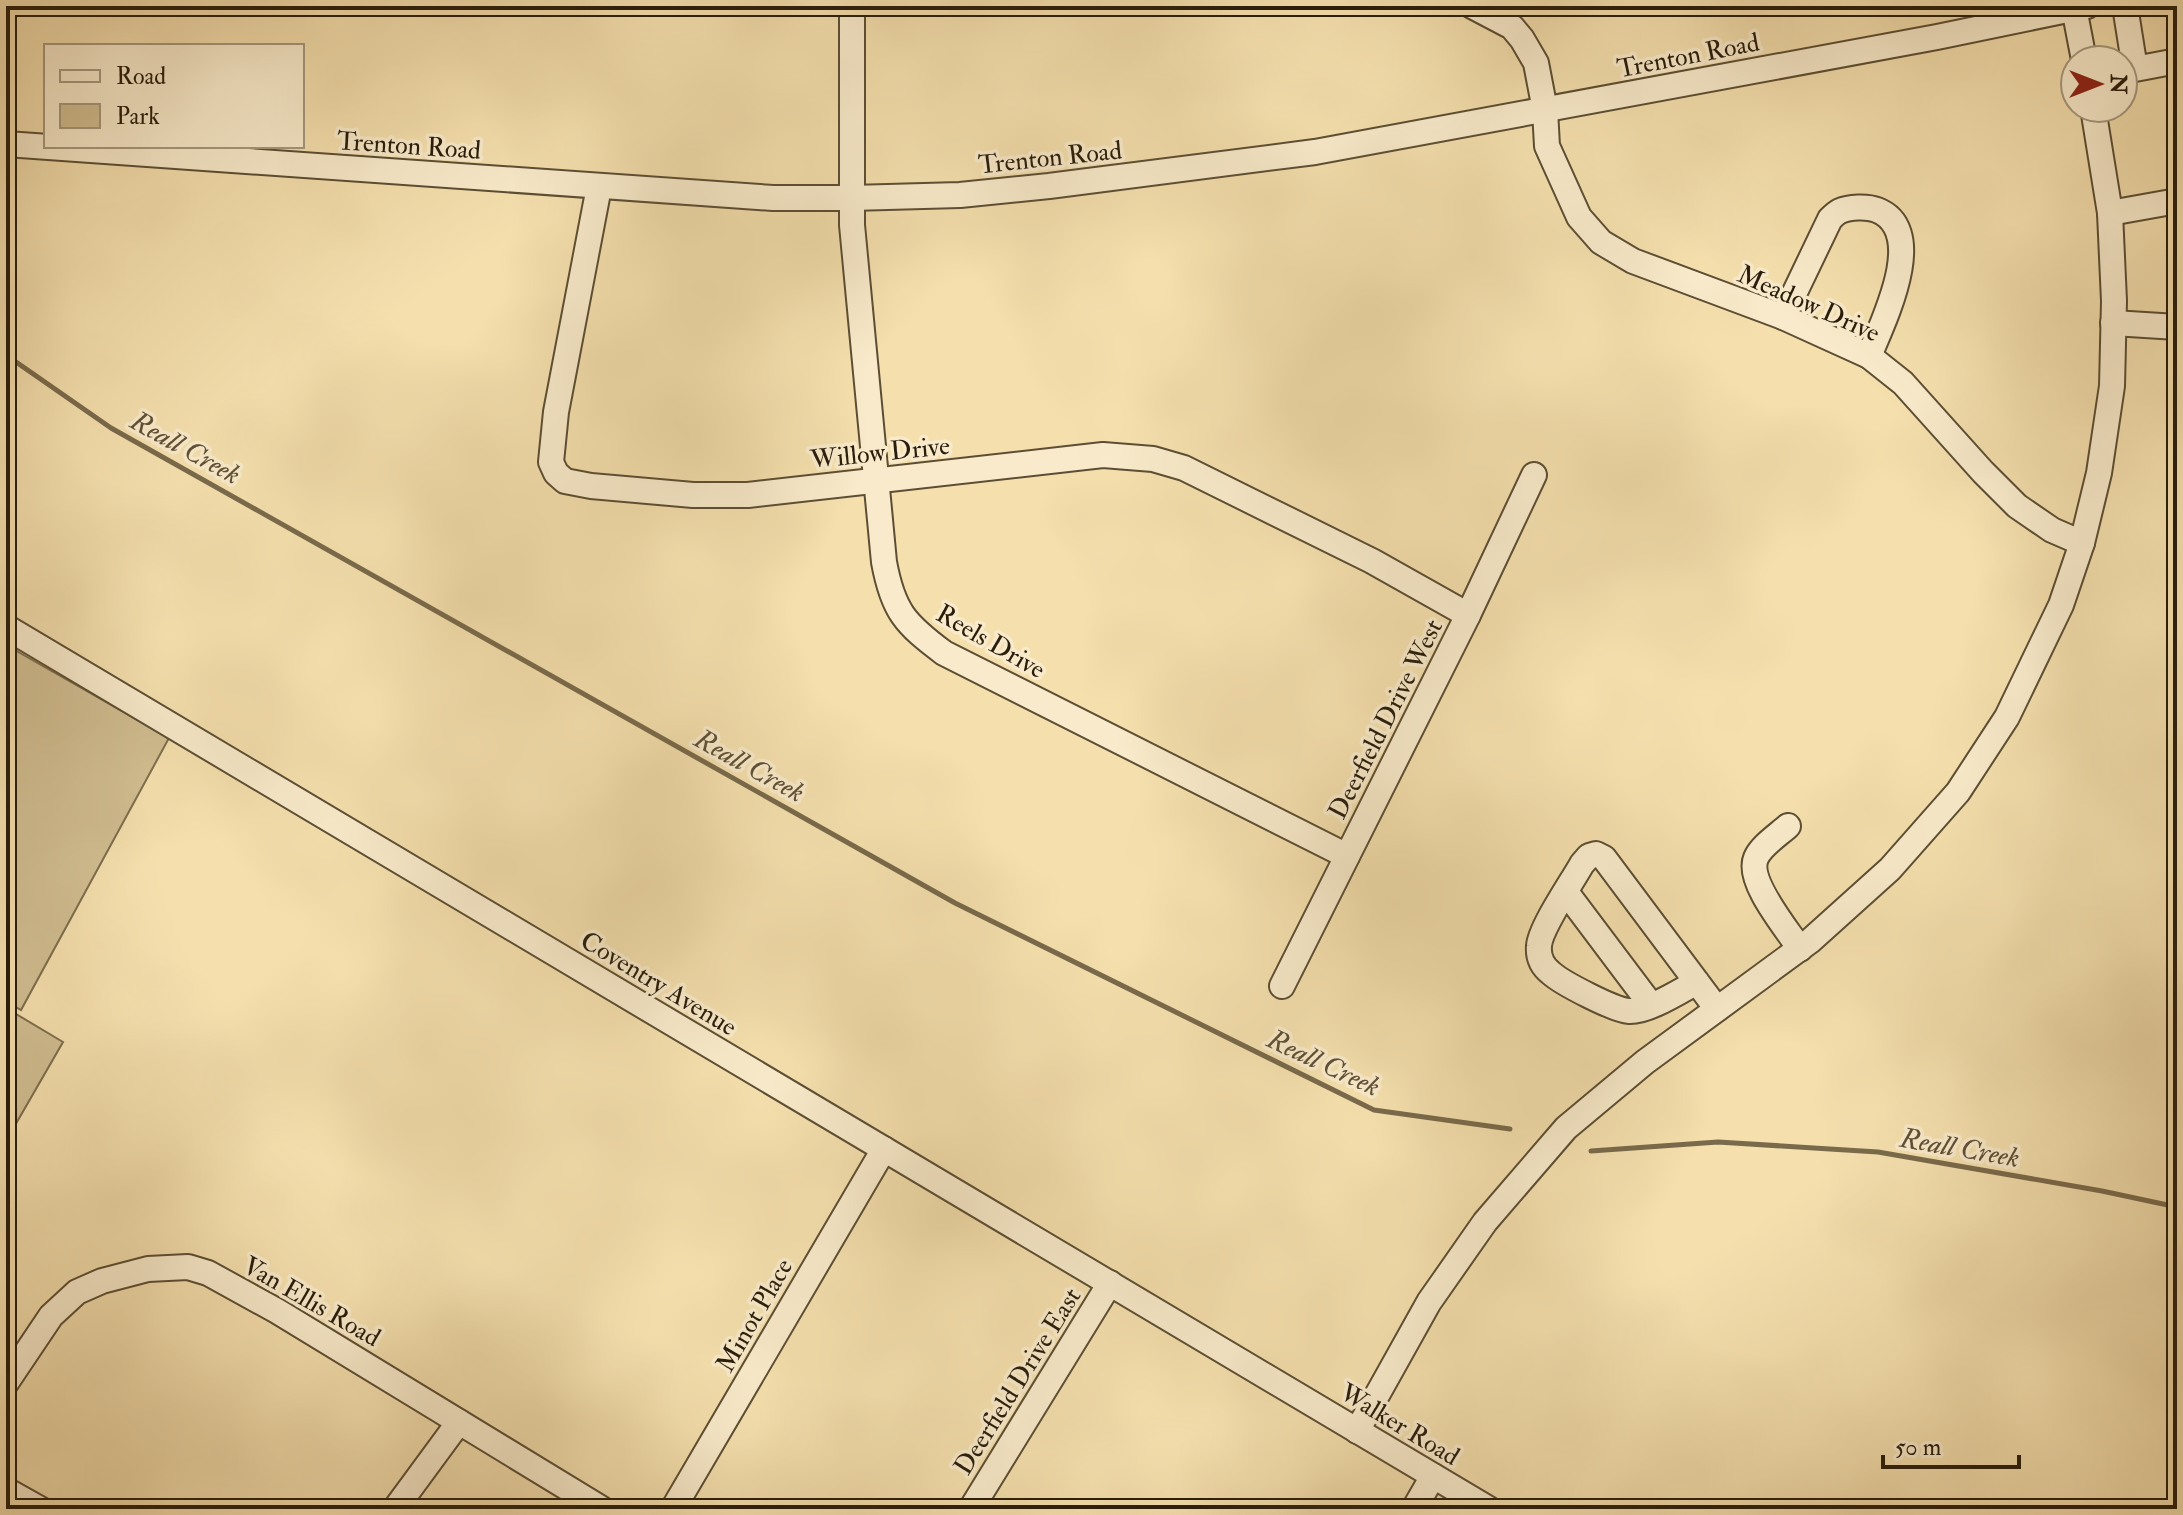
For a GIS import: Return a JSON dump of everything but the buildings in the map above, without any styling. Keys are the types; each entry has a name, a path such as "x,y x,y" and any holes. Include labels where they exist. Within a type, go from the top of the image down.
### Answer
{"street":[{"name":"Reels Drive","path":"852,6 851,198 854,259 875,481 889,587 900,612 917,633 944,653 1347,856"},
{"name":"Meadow Drive","path":"1472,6 1512,27 1536,63 1545,110 1547,146 1579,217 1601,242 1633,261 1783,317 1869,356 1903,383 2017,506 2052,530 2082,543"},
{"path":"2125,6 2127,44"},
{"name":"Trenton Road","path":"61,148 773,198 960,195 1315,152 2080,7"},
{"path":"2080,7 2083,44"},
{"path":"2139,68 2177,61"},
{"path":"1357,1431 1429,1302 1485,1222 1566,1128 1645,1062 1800,949 1890,869 1958,792 2007,717 2061,605 2082,543 2099,473 2112,386 2110,213 2096,124"},
{"name":"Trenton Road","path":"6,144 44,147"},
{"name":"Willow Drive","path":"599,187 556,412 551,462 556,473 565,481 693,495 748,495 1103,455 1153,459 1184,468 1211,481 1372,561 1468,615"},
{"path":"2110,213 2177,201"},
{"path":"1783,317 1830,219 1841,210 1868,207 1881,211 1898,227 1902,256 1892,297 1869,356"},
{"path":"2113,323 2177,327"},
{"name":"Deerfield Drive West","path":"1282,986 1468,615 1534,475"},
{"name":"Coventry Avenue","path":"6,627 1283,1387"},
{"path":"1788,826 1757,854 1754,865 1761,891 1800,949"},
{"path":"1697,982 1651,1005 1628,1011 1611,1006 1552,975 1543,965 1539,956 1540,937 1589,856 1596,854 1604,858 1697,982 1717,1009"},
{"path":"1566,892 1651,1005"},
{"name":"Minot Place","path":"673,1509 884,1149"},
{"name":"Van Ellis Road","path":"6,1383 51,1316 77,1292 102,1281 148,1269 188,1267 208,1273 277,1311 602,1509"},
{"name":"Deerfield Drive East","path":"971,1509 1110,1283"},
{"name":"Walker Road","path":"1283,1387 1489,1509"},
{"path":"395,1509 459,1422"},
{"path":"1414,1509 1433,1476"},
{"path":"6,1490 40,1509"}],"green space":[{"path":"6,645 169,738 21,1010 6,1001"},
{"path":"6,1008 63,1042 6,1141"}],"waterway":[{"name":"Reall Creek","path":"6,355 111,428 955,903 1374,1110 1510,1129"},
{"name":"Reall Creek","path":"1591,1151 1718,1142 1878,1152 2177,1207"}]}
